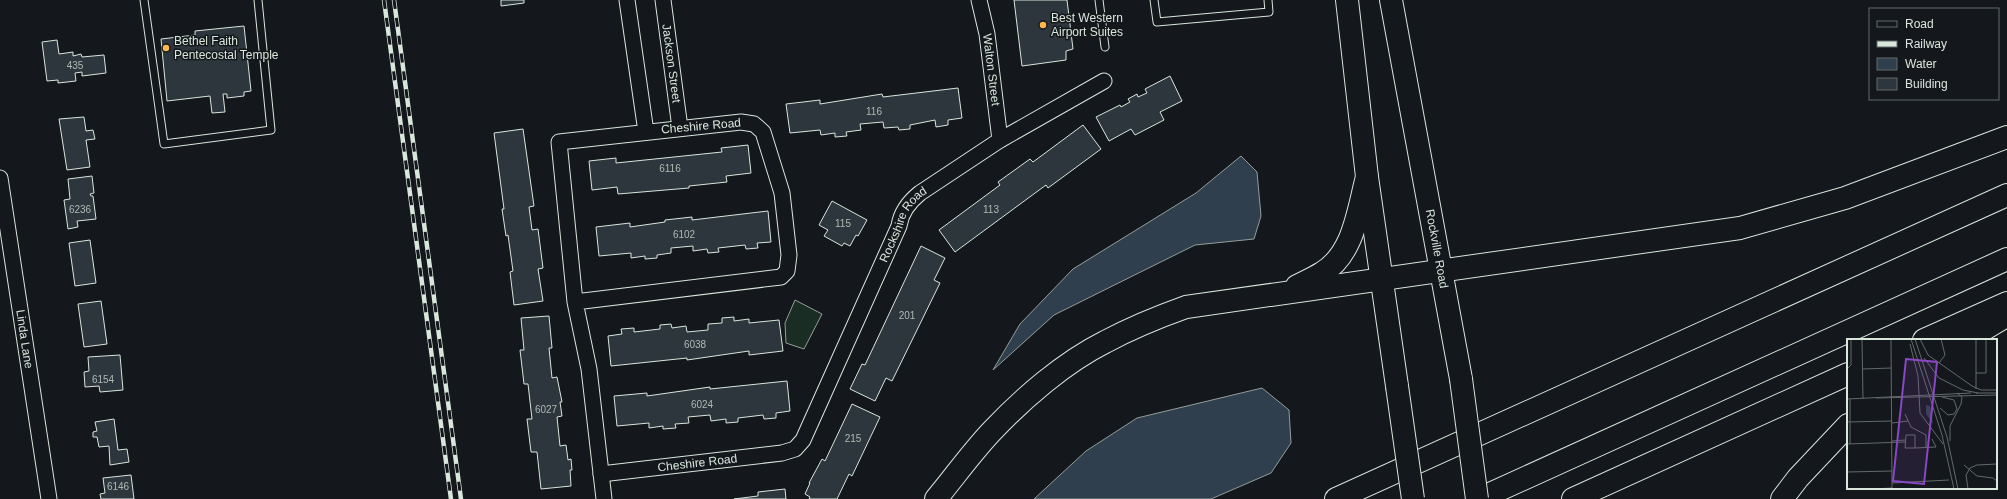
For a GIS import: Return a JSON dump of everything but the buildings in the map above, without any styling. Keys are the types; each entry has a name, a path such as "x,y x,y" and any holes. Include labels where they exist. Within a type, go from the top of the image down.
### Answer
{"main road":[{"path":"1348,0 1367,177 1413,499"},
{"name":"Rockville Road","path":"1391,0 1461,379 1478,499"},
{"path":"936,499 992,431 1026,397 1063,369 1103,342 1144,322 1186,307 1442,272 1740,228 1845,198 2007,137"},
{"path":"1282,294 1323,273 1342,254 1351,235 1367,177"},
{"path":"1336,499 2007,195"},
{"path":"1478,499 2007,259"},
{"path":"1926,339 2007,303"},
{"path":"1968,339 2007,315"},
{"path":"1573,499 1847,374"},
{"path":"1782,499 1798,478 1847,426"}],"street":[{"path":"627,0 646,132"},
{"name":"Jackson Street","path":"663,0 680,128"},
{"name":"Walton Street","path":"979,0 988,34 1000,140"},
{"name":"Rockshire Road","path":"793,450 803,440 905,210 920,193 1000,140 1104,81"},
{"name":"Cheshire Road","path":"575,302 776,279 781,277 786,271 789,245 782,193 763,132 754,124 744,122 559,142 575,302 589,369 604,499"},
{"name":"Linda Lane","path":"0,178 49,499"},
{"name":"Cheshire Road","path":"601,474 782,453 793,450"}],"lane":[{"path":"144,0 164,144 271,130 258,0"},
{"path":"1099,0 1105,47"},
{"path":"1154,0 1157,22 1269,12 1268,0"}],"green space":[{"path":"795,300 822,314 804,349 786,343 785,323"}],"water":[{"path":"1241,156 1257,172 1261,216 1254,239 1195,245 1054,315 993,370 1020,324 1073,269 1196,193"},
{"path":"1262,388 1289,410 1291,443 1271,473 1211,499 1034,499 1086,451 1137,418"}],"railway":[{"path":"384,0 451,499"},
{"path":"394,0 461,499"}],"place":[{"name":"Best Western Airport Suites","path":"1043,25"},
{"name":"Bethel Faith Pentecostal Temple","path":"166,48"}]}
